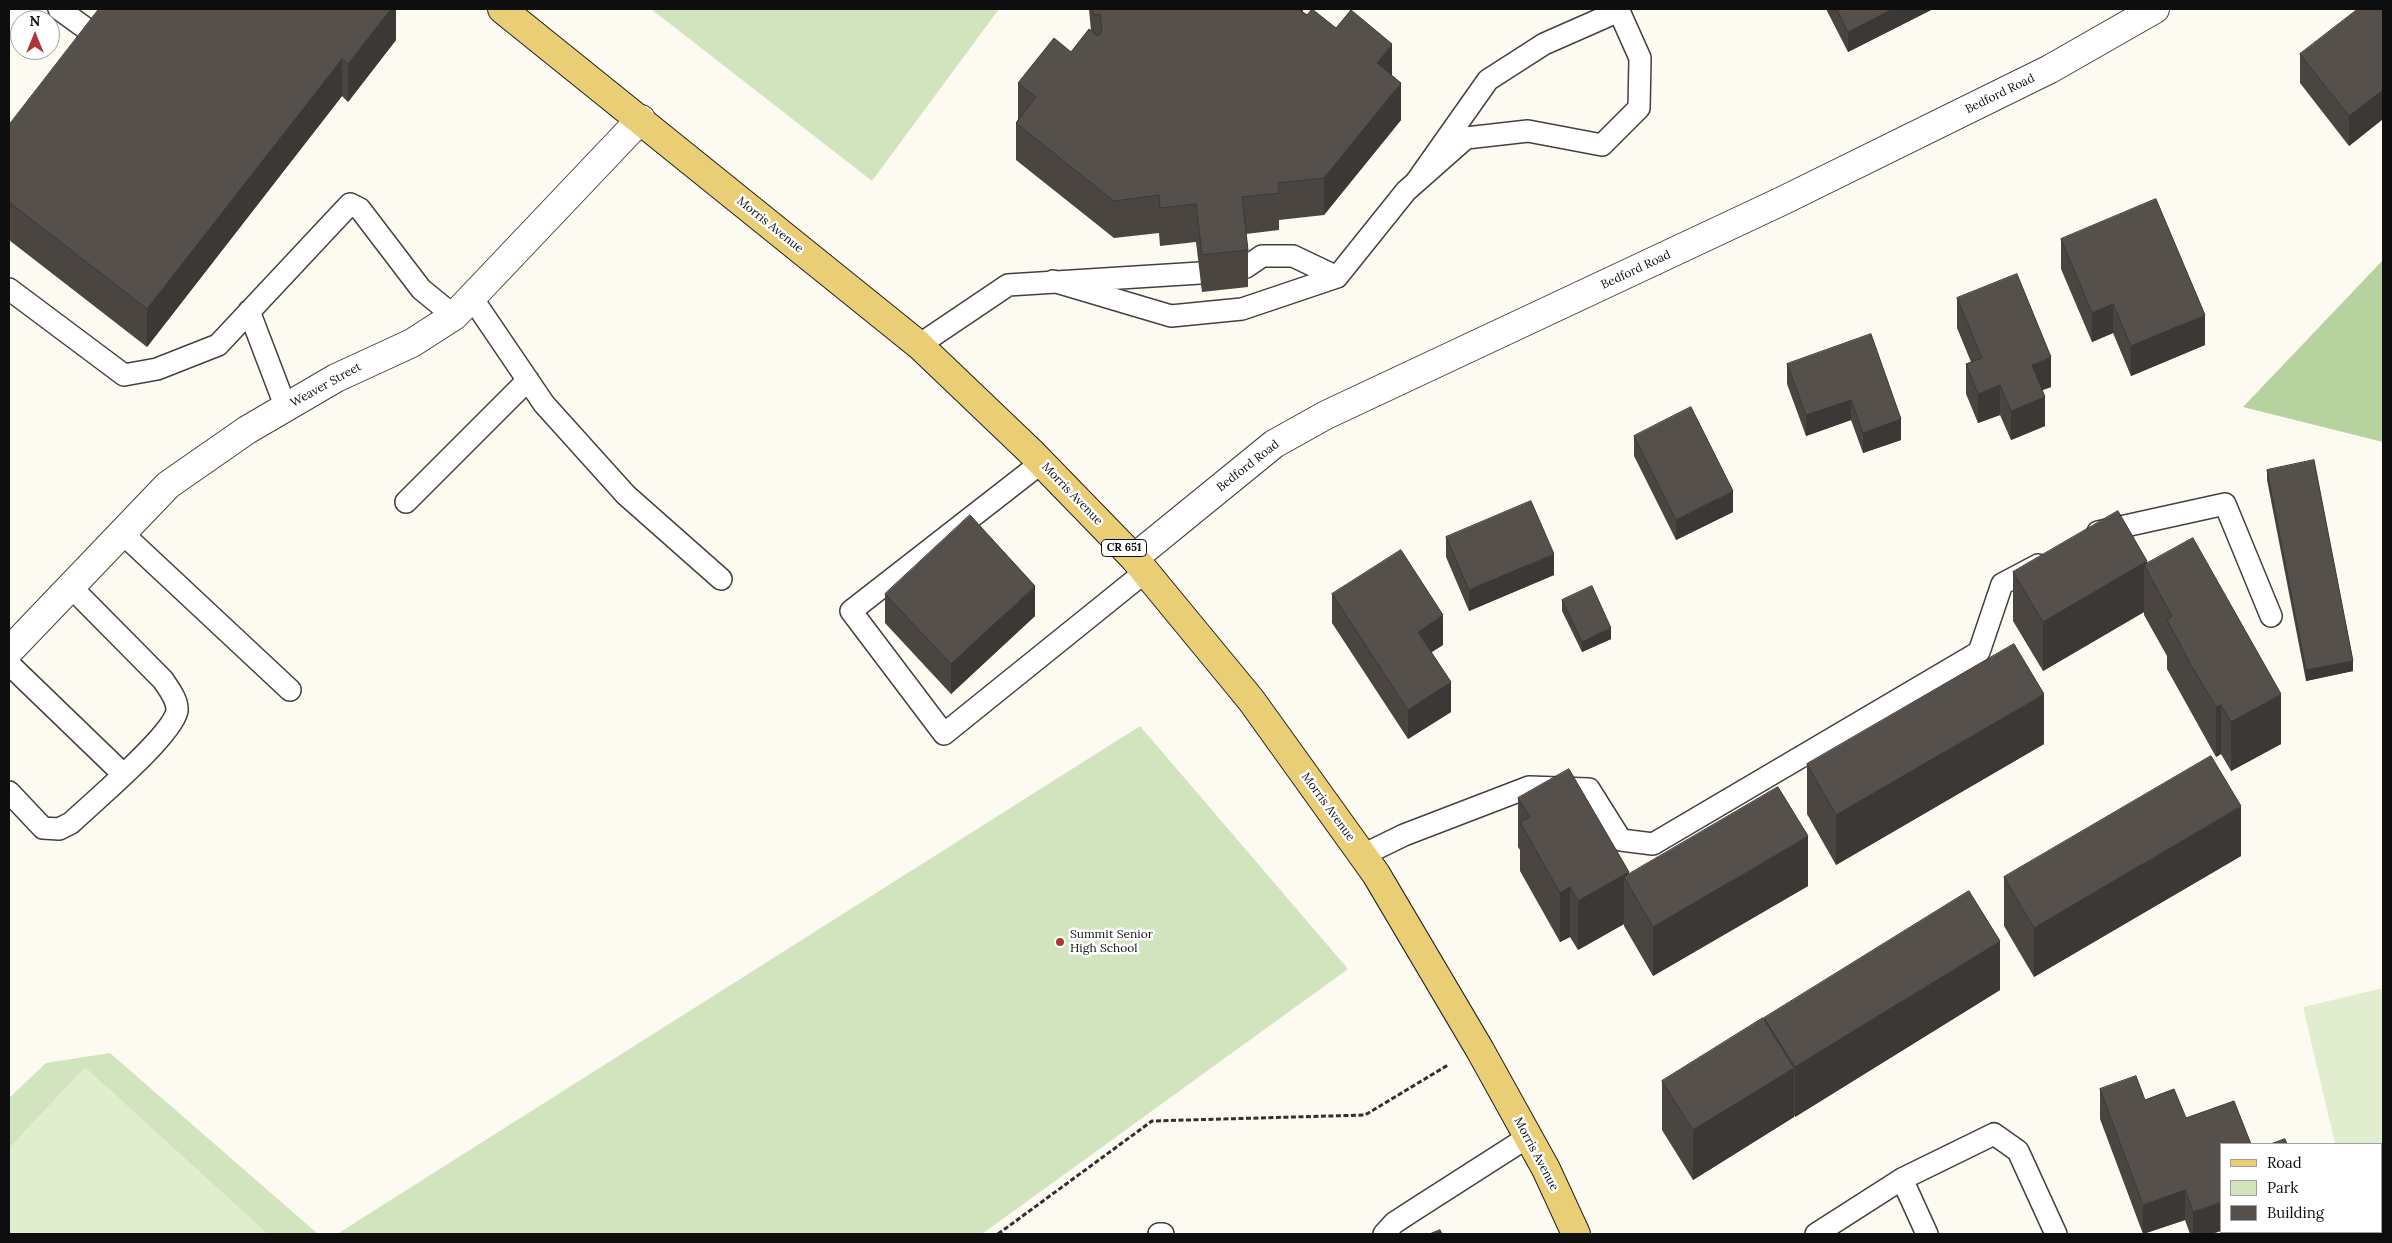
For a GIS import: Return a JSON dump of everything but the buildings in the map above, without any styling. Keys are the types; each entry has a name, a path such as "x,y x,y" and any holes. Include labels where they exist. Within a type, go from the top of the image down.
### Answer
{"main road":[{"name":"Morris Avenue","path":"502,9 641,119 919,345 1041,463 1140,565 1251,700 1363,855 1428,958 1480,1050 1528,1137 1576,1234"}],"street":[{"name":"Bedford Road","path":"1140,565 1274,444 1326,415 1782,202 2050,69 2155,9"},
{"name":"Weaver Street","path":"9,651 168,485 247,430 336,378 412,343 463,307 641,119"}],"lane":[{"path":"59,9 88,30"},
{"path":"1052,281 1171,316 1242,309 1337,277 1406,191 1466,138 1528,131 1602,145 1639,108 1640,58 1619,10 1544,44 1488,80 1416,182"},
{"path":"9,289 124,375 158,369 218,345 350,204 360,209 421,289 463,307 528,380 544,404 626,495 721,579"},
{"path":"1246,267 1262,256 1293,256 1337,277"},
{"path":"919,345 1008,285 1200,273"},
{"path":"249,311 286,408"},
{"path":"406,502 528,380"},
{"path":"1041,463 851,611 944,734 1077,625 1140,565"},
{"path":"2078,543 2103,529 2225,504 2271,616"},
{"path":"122,533 290,690"},
{"path":"1363,855 1404,836 1529,787 1589,789 1621,840 1653,844 1979,652 2002,584 2053,557"},
{"path":"9,792 43,828 59,829 71,823 123,774 171,725 177,710 174,696 163,680 70,586"},
{"path":"9,664 123,774"},
{"path":"1816,1234 1902,1179 1994,1134 2018,1151 2056,1234"},
{"path":"1384,1234 1394,1223 1528,1137"},
{"path":"1902,1179 1927,1234"}],"path":[{"path":"998,1234 1152,1121 1366,1115 1441,1068 1480,1050"}],"green space":[{"path":"651,9 999,9 872,181"},
{"path":"2383,260 2383,442 2243,407"},
{"name":"Summit Senior High School","path":"1140,726 1348,969 982,1234 337,1234"},
{"path":"2383,988 2382,1226 2382,1143 2335,1143 2303,1007"},
{"path":"110,1053 318,1234 9,1234 9,1098 46,1063"},
{"path":"85,1067 268,1234 9,1234 9,1148"}],"place":[{"name":"Summit Senior High School","path":"1060,942"}]}
